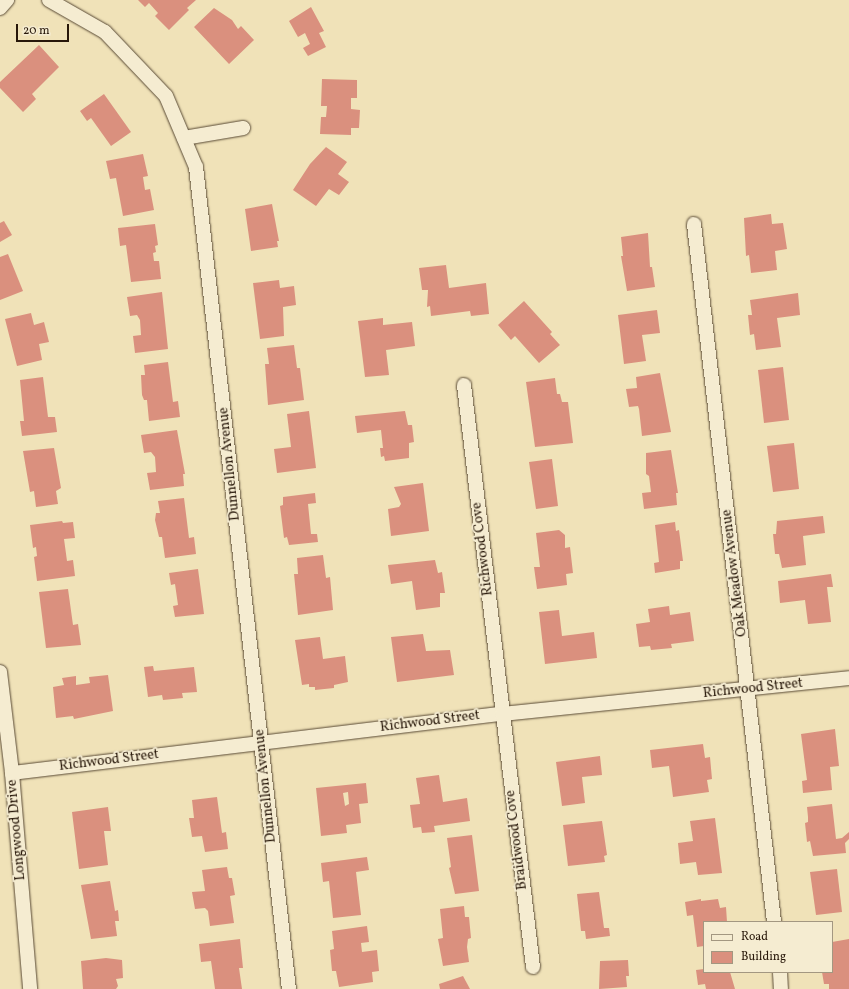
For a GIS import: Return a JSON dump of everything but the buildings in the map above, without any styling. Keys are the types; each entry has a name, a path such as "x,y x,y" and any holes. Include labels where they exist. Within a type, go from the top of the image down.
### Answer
{"street":[{"path":"0,8 7,0"},
{"name":"Dunnellon Avenue","path":"49,0 105,32 166,96 196,167 289,989"},
{"path":"184,138 243,128"},
{"name":"Oak Meadow Avenue","path":"694,224 749,689 774,921"},
{"name":"Richwood Cove","path":"464,385 502,714"},
{"name":"Longwood Drive","path":"0,672 12,773 30,989"},
{"name":"Richwood Street","path":"12,773 502,714 849,678"},
{"name":"Braidwood Cove","path":"502,714 532,967"},
{"path":"780,973 781,989"}]}
